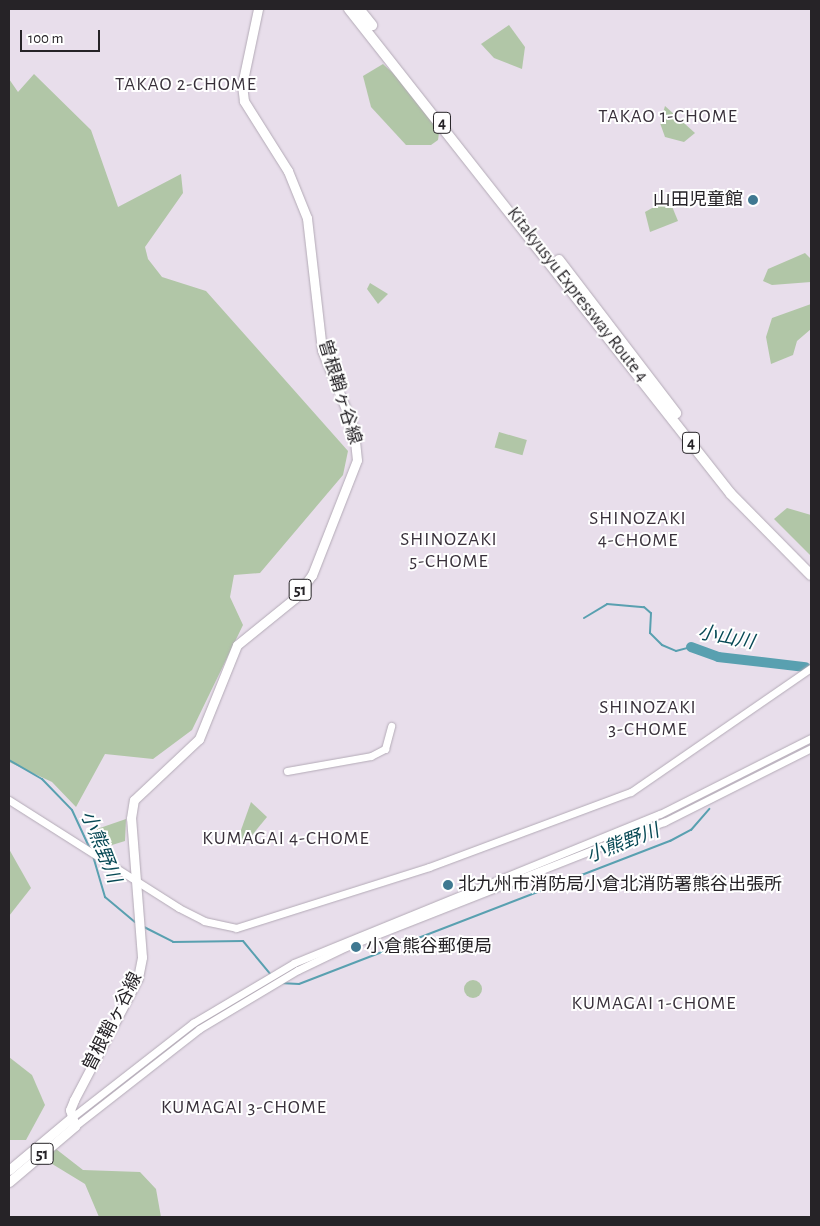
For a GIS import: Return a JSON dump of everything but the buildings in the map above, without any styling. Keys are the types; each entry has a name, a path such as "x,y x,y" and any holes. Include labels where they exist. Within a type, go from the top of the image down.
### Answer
{"highway":[{"name":"Kitakyusyu Expressway Route 4","path":"349,9 536,237"},
{"name":"Kitakyusyu Expressway Route 4","path":"359,9 584,299 736,500 811,575"},
{"name":"Kitakyusyu Expressway Route 4","path":"584,299 756,513 811,566"}],"main road":[{"name":"曽根鞘ヶ谷線","path":"73,1122 74,1100 142,967 135,878 134,800 199,739 237,645 295,598 312,575 357,460 354,429 322,350 307,218 288,171 244,100 242,85 258,9"},
{"name":"51","path":"9,1170 73,1122"},
{"name":"51","path":"9,1182 73,1122"}],"street":[{"path":"9,800 204,921 236,928 251,926 429,867 638,788 811,668"},
{"path":"287,771 371,756 385,749 391,726"},
{"path":"73,1122 193,1023 294,963 660,814 811,738"},
{"path":"73,1122 199,1028 298,970 346,947 664,822 811,748"}],"green space":[{"path":"509,25 525,47 522,69 494,58 481,44"},
{"path":"383,64 409,88 440,126 438,140 431,145 406,145 371,107 363,76"},
{"path":"34,74 91,130 118,207 181,174 183,193 145,247 148,259 162,277 206,291 348,451 343,475 260,573 234,575 230,597 243,625 192,730 153,759 105,754 76,807 52,782 9,762 9,79 18,92"},
{"path":"665,106 695,133 684,142 665,137 660,123"},
{"path":"661,203 671,204 678,221 650,232 645,212"},
{"path":"805,253 811,259 811,282 772,285 763,281 768,269"},
{"path":"370,283 388,294 378,304 367,289"},
{"path":"811,304 811,329 797,341 793,355 771,364 766,337 772,318"},
{"path":"499,432 527,440 522,455 495,447"},
{"path":"787,508 811,515 811,556 774,519"},
{"path":"251,802 267,817 244,845 236,844"},
{"path":"126,819 125,841 112,845 99,840 97,829"},
{"path":"9,849 31,888 9,916"},
{"path":"473,980 479,983 482,989 479,995 473,998 467,995 464,989 467,983"},
{"path":"9,1057 32,1075 45,1105 26,1140 9,1140"},
{"path":"56,1149 83,1170 140,1172 156,1189 161,1217 99,1217 85,1184 44,1159"}],"waterway":[{"name":"小山川","path":"584,618 607,604 644,607 651,613 650,633 662,645 676,651 691,647"},
{"name":"小山川","path":"691,647 718,657 805,667"},
{"name":"小熊野川","path":"9,760 42,779 72,810 90,849"},
{"name":"小熊野川","path":"280,983 299,984 670,841 691,830 709,809"},
{"name":"小熊野川","path":"93,856 105,897 135,922"},
{"name":"小熊野川","path":"144,927 173,942 243,941 271,975"}],"place":[{"name":"山田児童館","path":"753,200"},
{"name":"北九州市消防局小倉北消防署熊谷出張所","path":"448,885"},
{"name":"小倉熊谷郵便局","path":"356,947"}],"district":[{"name":"TAKAO 2-CHOME","path":"186,85"},
{"name":"TAKAO 1-CHOME","path":"668,117"},
{"name":"SHINOZAKI 4-CHOME","path":"638,530"},
{"name":"SHINOZAKI 5-CHOME","path":"449,551"},
{"name":"SHINOZAKI 3-CHOME","path":"648,719"},
{"name":"KUMAGAI 4-CHOME","path":"286,839"},
{"name":"KUMAGAI 1-CHOME","path":"654,1004"},
{"name":"KUMAGAI 3-CHOME","path":"244,1108"}]}
